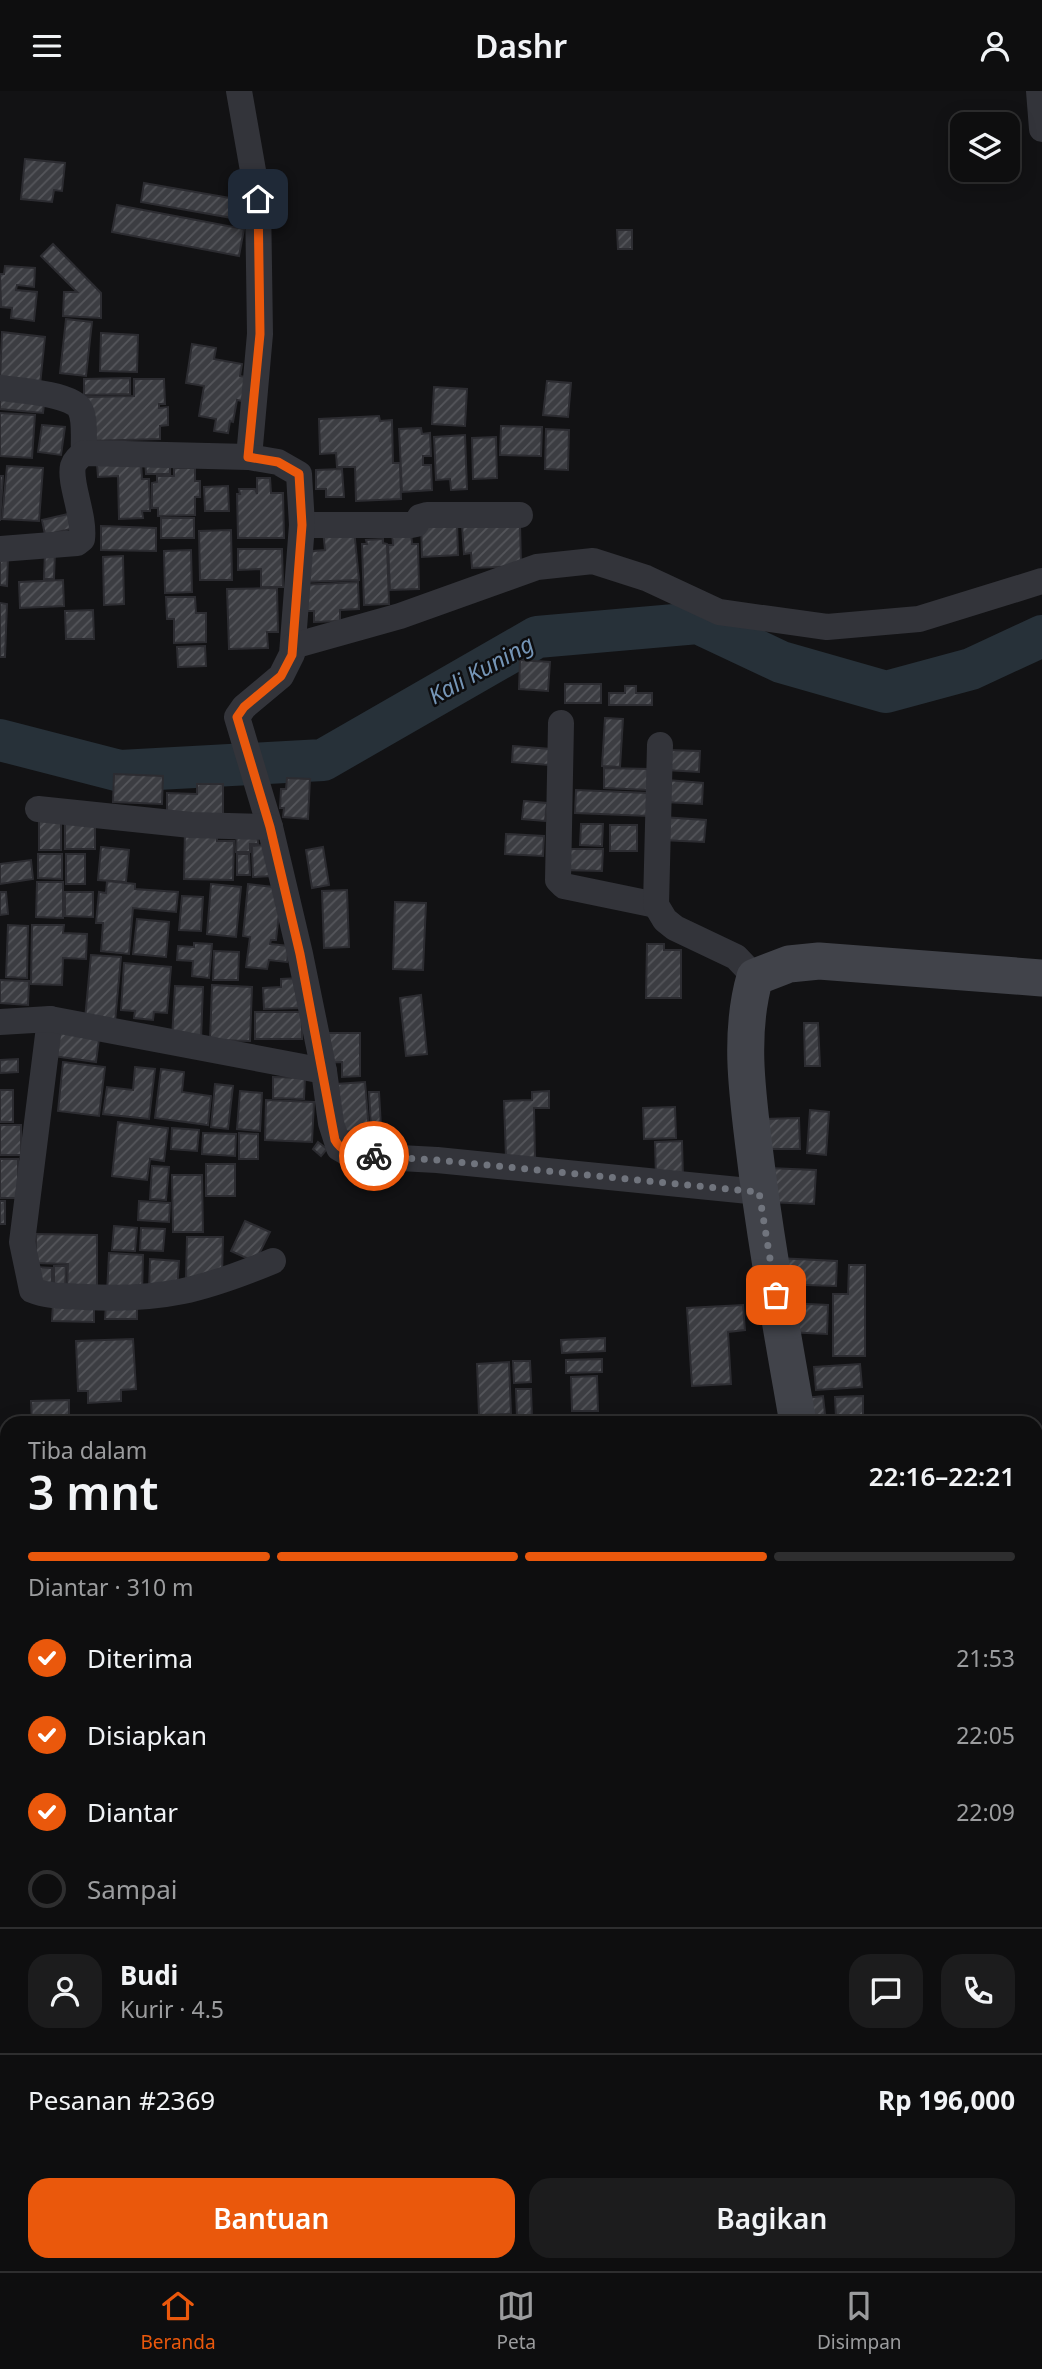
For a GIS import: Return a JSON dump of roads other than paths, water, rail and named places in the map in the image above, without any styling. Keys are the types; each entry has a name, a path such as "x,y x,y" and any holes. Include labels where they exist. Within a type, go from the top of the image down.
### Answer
{"main road":[{"path":"797,1416 759,1192 749,1108 745,1035 754,977 789,964 819,961 1042,978"}],"street":[{"path":"239,91 258,199 260,334 248,457"},
{"path":"1039,91 1042,129"},
{"path":"0,388 47,395 76,404 81,411 84,453"},
{"path":"0,549 77,543 82,539 84,527 73,467 78,457 84,453 248,457 278,462 299,474 302,525 292,655 281,676 244,707 237,717 266,817 300,954 335,1140 339,1148 346,1152 759,1192"},
{"path":"302,525 411,525 427,515 520,515"},
{"path":"293,646 400,616 537,567 593,561 646,578 719,613 827,627 919,619 1042,582"},
{"path":"561,723 558,880 564,886 656,905"},
{"path":"660,745 656,905 665,920 675,928 736,957 754,977"},
{"path":"38,809 191,825 266,817"},
{"path":"0,1022 50,1019 324,1071"},
{"path":"50,1019 22,1242 32,1290 48,1295 109,1298 173,1295 214,1284 273,1261"}],"waterway":[{"name":"Kali Kuning","path":"0,740 120,771 323,760 537,637 698,623 781,662 886,692 971,669 1042,636"}]}
